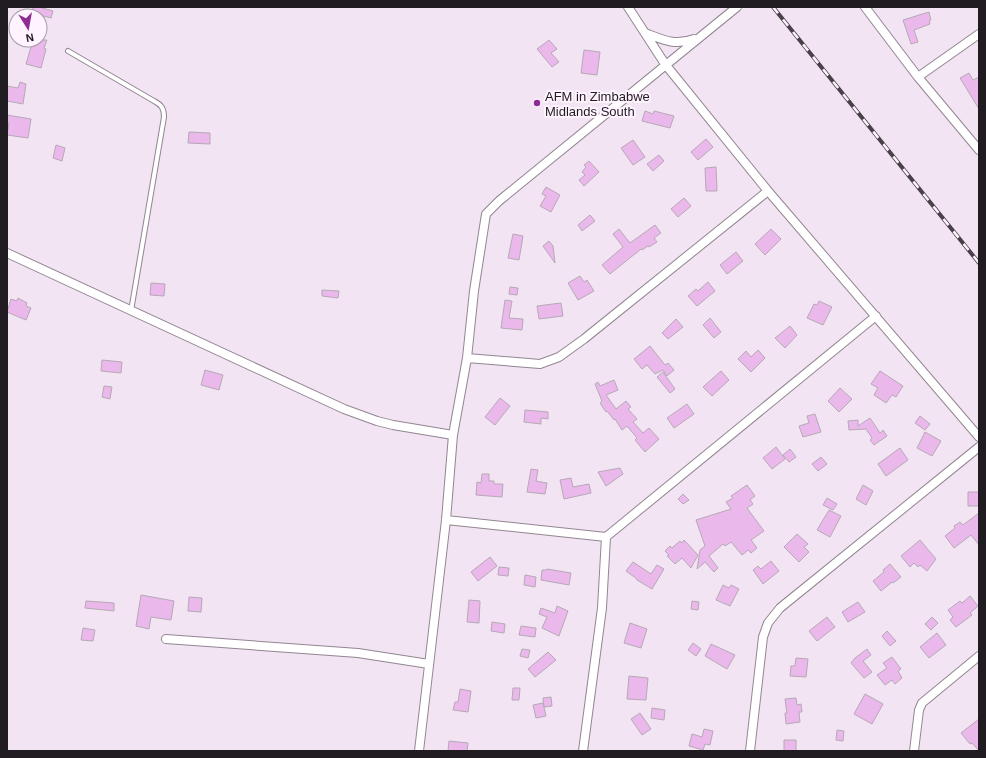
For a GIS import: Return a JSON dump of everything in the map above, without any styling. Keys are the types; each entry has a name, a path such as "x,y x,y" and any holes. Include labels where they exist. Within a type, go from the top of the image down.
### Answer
{"street":[{"path":"628,7 665,64 768,191 979,437"},
{"path":"419,751 446,520 453,435 467,358 474,291 486,214 505,196 665,64 737,7"},
{"path":"864,7 918,77 979,150"},
{"path":"645,33 671,42 681,43 699,37"},
{"path":"918,77 979,34"},
{"path":"467,358 540,364 559,357 584,339 768,191"},
{"path":"7,253 344,409 385,423 453,435"},
{"path":"446,520 606,537 876,316"},
{"path":"750,751 763,637 768,623 780,608 979,446"},
{"path":"583,751 602,608 606,537"},
{"path":"166,639 358,653 429,664"},
{"path":"914,751 919,710 922,703 979,656"}],"lane":[{"path":"68,51 161,105 164,111 131,311"}],"building":[{"path":"48,10 53,11 51,18 48,17"},
{"path":"929,12 931,20 929,21 930,24 914,30 918,42 911,44 903,20"},
{"path":"549,40 557,49 551,53 559,62 552,67 537,49"},
{"path":"31,48 46,49 41,68 26,64"},
{"path":"584,50 600,52 597,75 581,73"},
{"path":"969,73 973,80 979,77 979,109 960,78"},
{"path":"20,82 26,84 23,104 7,101 7,86 18,88"},
{"path":"645,111 653,114 654,111 674,116 670,128 642,121"},
{"path":"7,115 31,119 28,138 7,135 9,123 7,122"},
{"path":"189,132 210,133 210,144 188,143"},
{"path":"706,139 713,147 698,160 691,152"},
{"path":"633,140 645,157 633,165 621,148"},
{"path":"56,145 65,148 62,161 53,158"},
{"path":"659,155 664,161 653,171 647,164"},
{"path":"589,161 599,172 584,186 579,180 585,175 582,172 586,167 584,165"},
{"path":"716,167 717,191 706,191 705,168"},
{"path":"546,187 560,195 551,212 540,206 546,196 542,194"},
{"path":"684,198 691,206 678,217 671,209"},
{"path":"590,215 595,221 582,231 578,225"},
{"path":"655,225 661,233 654,238 657,242 649,247 648,246 642,250 641,249 610,274 602,265 623,247 613,234 619,229 630,243"},
{"path":"771,229 781,239 765,255 755,244"},
{"path":"513,234 523,236 519,260 508,258"},
{"path":"549,241 553,246 555,263 543,246"},
{"path":"736,252 743,261 727,274 720,265"},
{"path":"580,276 584,282 587,280 594,291 578,300 568,283"},
{"path":"708,282 715,291 697,306 688,296 696,289 698,291"},
{"path":"151,283 165,284 164,296 150,295"},
{"path":"510,287 518,288 517,295 509,294"},
{"path":"322,290 339,291 338,298 322,296"},
{"path":"18,298 27,303 26,306 31,308 26,320 7,312 11,299 17,301"},
{"path":"505,300 512,301 509,318 523,319 522,330 501,328"},
{"path":"819,301 832,307 823,325 807,318 814,304 817,305"},
{"path":"561,303 563,316 539,319 537,306"},
{"path":"710,318 721,332 714,338 703,325"},
{"path":"676,319 683,327 668,339 662,333"},
{"path":"790,326 797,335 785,348 775,338"},
{"path":"650,346 665,365 668,363 674,370 667,376 663,370 655,374 647,365 642,369 634,359"},
{"path":"758,350 765,358 751,372 738,359 746,351 751,357"},
{"path":"102,360 122,362 121,373 101,371"},
{"path":"205,370 223,375 219,390 201,385"},
{"path":"721,371 729,380 712,396 703,387"},
{"path":"880,371 903,386 896,397 892,395 886,403 874,395 878,388 871,384"},
{"path":"663,372 675,389 670,393 657,377"},
{"path":"614,380 618,390 606,395 616,409 626,401 631,407 628,409 637,419 633,422 643,433 649,428 659,439 645,452 635,440 637,438 627,426 622,430 615,419 614,420 607,411 606,412 600,403 602,401 595,384 598,382 600,386"},
{"path":"104,386 112,387 110,399 102,397"},
{"path":"840,388 852,399 839,412 828,401"},
{"path":"500,398 510,406 495,425 485,417"},
{"path":"687,404 694,414 674,428 667,418"},
{"path":"525,410 548,412 548,419 541,418 541,424 524,422"},
{"path":"815,414 821,432 803,437 799,426 809,423 807,416"},
{"path":"920,416 930,424 925,430 915,423"},
{"path":"870,418 880,433 883,430 887,436 874,445 870,440 872,438 866,429 849,430 848,421 858,420 858,426"},
{"path":"925,432 941,441 932,456 917,448"},
{"path":"776,447 785,459 772,469 763,458"},
{"path":"900,448 908,460 886,476 878,464"},
{"path":"790,449 796,457 789,462 783,455"},
{"path":"821,457 827,464 818,471 812,464"},
{"path":"620,468 623,474 606,486 598,472"},
{"path":"531,469 538,470 536,481 547,483 545,494 527,492"},
{"path":"482,474 489,474 489,481 494,481 494,484 503,484 502,497 476,495 477,482 481,483"},
{"path":"571,478 573,487 589,484 591,493 564,499 560,480"},
{"path":"747,485 755,496 750,500 753,504 747,508 764,531 751,540 757,548 751,553 748,550 742,555 731,542 725,546 723,544 709,556 718,568 714,572 705,562 697,569 700,550 705,546 696,520 731,509 726,502 733,498 731,496"},
{"path":"863,485 873,491 866,505 856,499"},
{"path":"968,492 979,492 979,506 968,506"},
{"path":"683,494 689,500 683,504 678,499"},
{"path":"827,498 837,504 833,510 823,505"},
{"path":"829,510 841,516 830,537 817,530"},
{"path":"979,513 979,545 971,535 954,548 945,536 955,528 954,526 960,522 963,525"},
{"path":"797,534 808,544 804,547 809,552 799,562 784,547"},
{"path":"684,540 698,555 691,568 682,558 675,564 667,556 669,555 665,551 670,546 672,548 680,541 682,543"},
{"path":"920,540 936,559 927,571 920,565 918,567 914,563 910,567 901,556"},
{"path":"490,557 497,566 478,581 471,572"},
{"path":"771,561 779,571 763,584 753,570 758,566 761,569"},
{"path":"633,562 651,574 657,565 664,569 652,589 626,571"},
{"path":"890,564 901,577 881,591 873,581 884,572 883,570"},
{"path":"499,567 509,568 508,576 498,575"},
{"path":"547,569 571,573 569,585 541,580 542,570"},
{"path":"525,575 536,577 535,587 524,585"},
{"path":"723,585 729,588 731,585 739,589 730,606 716,600"},
{"path":"141,595 174,601 171,620 151,617 149,629 136,626"},
{"path":"970,596 978,606 970,613 972,615 956,627 950,620 953,617 948,610 960,601 962,603"},
{"path":"189,597 202,598 201,612 188,611"},
{"path":"469,600 480,601 479,623 467,622"},
{"path":"86,601 114,603 114,611 85,608"},
{"path":"692,601 699,602 698,610 691,609"},
{"path":"858,602 865,612 848,622 842,612"},
{"path":"557,606 568,611 559,636 542,628 547,617 539,614 541,608 555,613"},
{"path":"827,617 835,627 817,641 809,631"},
{"path":"932,617 938,623 931,630 925,624"},
{"path":"492,622 505,624 504,633 491,631"},
{"path":"630,623 647,629 641,648 624,643"},
{"path":"521,626 536,628 535,637 519,635"},
{"path":"83,628 95,630 93,641 81,640"},
{"path":"887,631 896,641 890,646 882,636"},
{"path":"937,633 946,645 929,658 920,647"},
{"path":"693,643 701,649 696,656 688,650"},
{"path":"711,644 735,655 727,669 705,656"},
{"path":"522,649 530,650 528,658 520,656"},
{"path":"867,649 871,655 863,661 872,672 864,678 851,663"},
{"path":"548,652 556,660 535,677 528,669"},
{"path":"892,657 901,669 898,671 902,678 895,684 892,680 885,685 877,675 887,668 883,663"},
{"path":"796,658 808,659 806,677 790,676 791,666 795,666"},
{"path":"629,676 648,678 646,700 627,699"},
{"path":"513,688 520,688 519,700 512,700"},
{"path":"460,689 471,691 468,712 453,710 455,702 458,702"},
{"path":"865,694 883,704 872,724 854,714"},
{"path":"551,697 552,706 544,707 543,698"},
{"path":"796,698 797,705 801,704 802,712 799,712 800,722 786,724 785,713 787,713 785,699"},
{"path":"543,703 546,716 536,718 533,705"},
{"path":"652,708 665,710 664,720 651,718"},
{"path":"640,713 651,729 642,735 631,719"},
{"path":"979,719 979,751 972,743 970,744 961,733"},
{"path":"704,729 713,731 710,745 705,744 703,750 689,746 692,734 702,737"},
{"path":"837,730 844,731 843,741 836,740"},
{"path":"784,740 796,740 796,751 784,751"},
{"path":"449,741 468,743 467,751 448,751"}],"railway":[{"path":"773,7 979,263"}],"place":[{"name":"AFM in Zimbabwe Midlands South","path":"537,103"}]}
